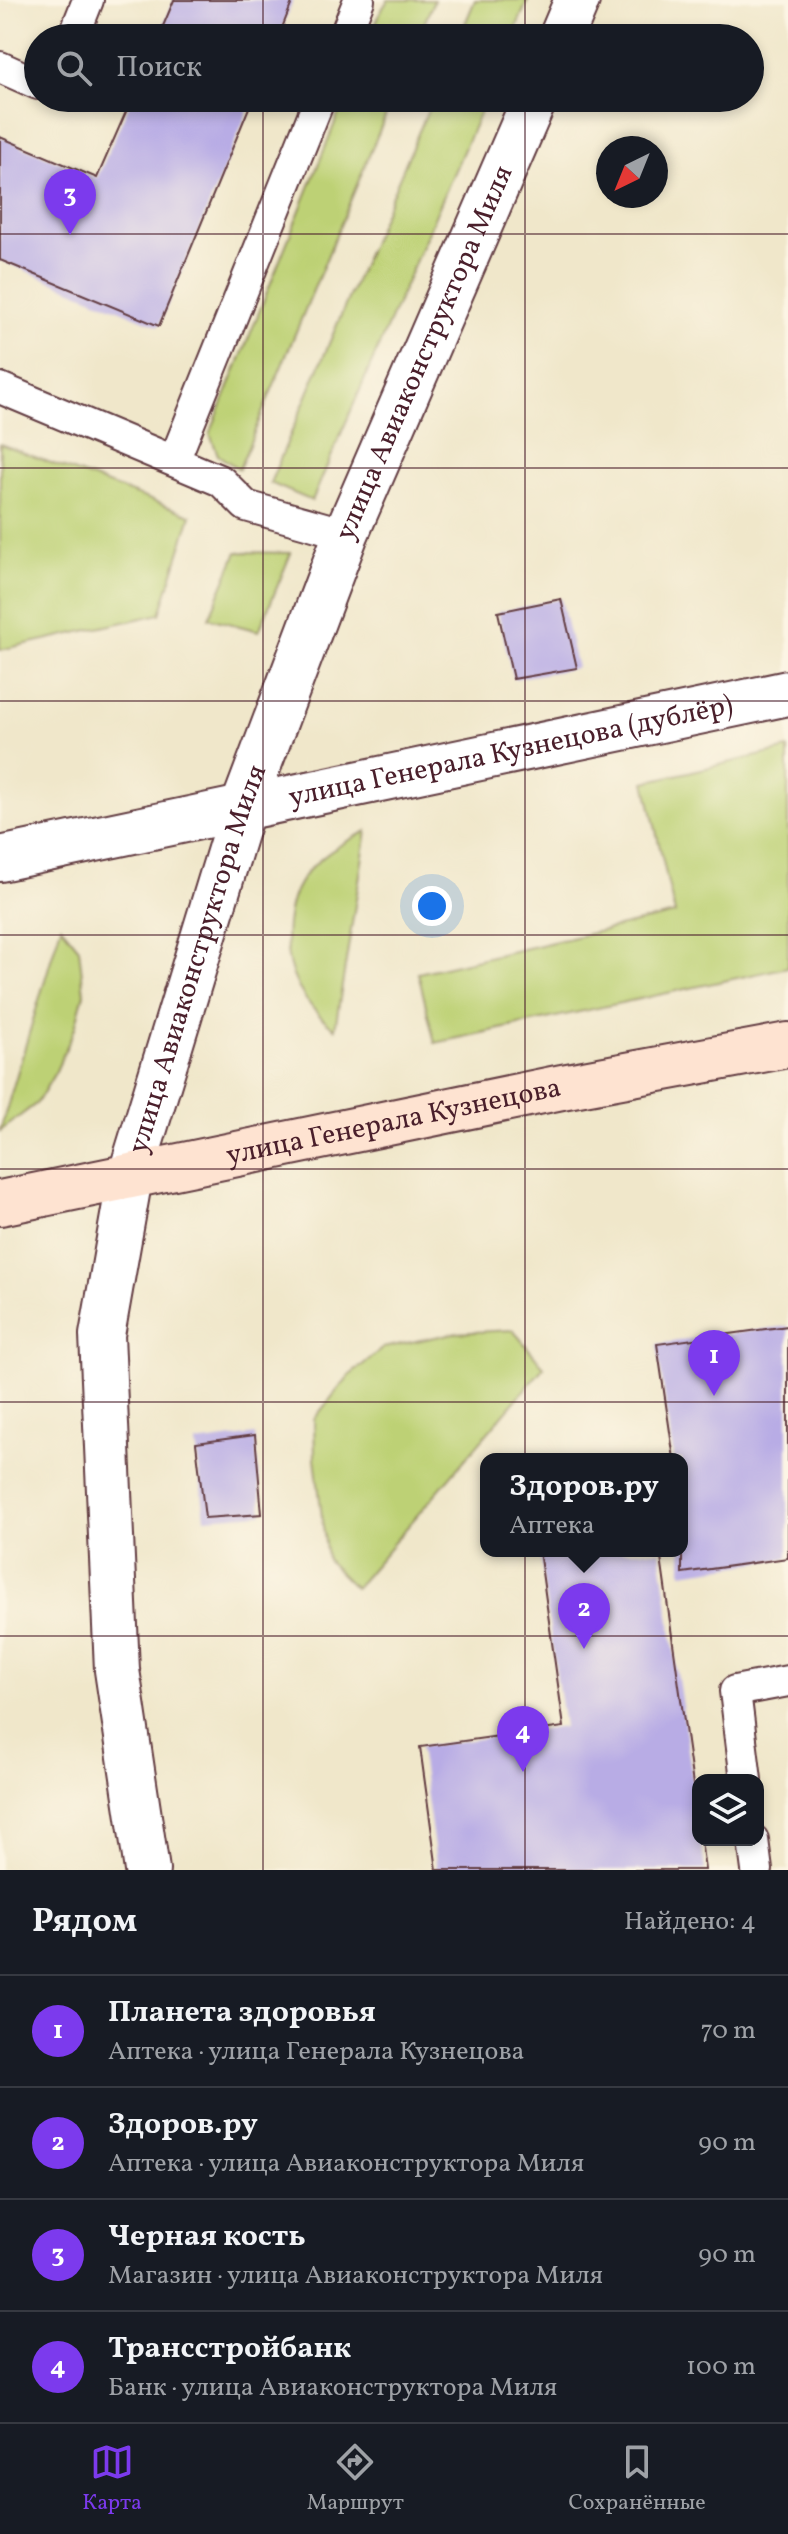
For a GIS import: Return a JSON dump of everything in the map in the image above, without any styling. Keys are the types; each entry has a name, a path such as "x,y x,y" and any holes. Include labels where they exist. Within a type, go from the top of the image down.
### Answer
{"main road":[{"name":"улица Генерала Кузнецова","path":"0,1203 516,1096 788,1045"}],"street":[{"name":"улица Авиаконструктора Миля","path":"147,1870 117,1670 102,1335 130,1177 243,807 346,534 529,112"},
{"name":"улица Генерала Кузнецова (дублёр)","path":"0,859 788,693"}],"lane":[{"path":"79,24 88,0"},
{"path":"350,24 359,0"},
{"path":"0,67 24,78"},
{"path":"174,461 314,112"},
{"path":"0,388 221,481 246,506 346,534"},
{"path":"745,1774 735,1691 788,1681"},
{"path":"754,1846 757,1870"}],"green space":[{"path":"388,0 434,0 424,24 376,24"},
{"path":"475,0 528,0 518,24 465,24"},
{"path":"339,112 387,112 239,469 218,455 210,434"},
{"path":"427,112 480,112 312,501 270,483"},
{"path":"0,444 191,515 160,614 0,650"},
{"path":"237,552 291,553 259,631 209,618"},
{"path":"788,749 788,967 435,1043 418,973 675,914 645,782"},
{"path":"367,831 335,1029 310,1005 294,977 286,946 289,911 297,888 311,868 324,856"},
{"path":"61,926 79,948 84,994 75,1028 56,1071 37,1103 0,1131"},
{"path":"513,1330 544,1367 355,1588 327,1560 315,1458 314,1419 349,1376 383,1348 454,1333"}],"building":[{"path":"174,0 293,0 284,24 164,24"},
{"path":"126,112 247,112 159,326 0,260 0,137 97,178"},
{"path":"561,599 577,668 513,679 498,612"},
{"path":"788,1326 788,1558 682,1573 682,1557 688,1557 688,1453 673,1453 657,1344"},
{"path":"255,1435 262,1514 205,1518 196,1443"},
{"path":"540,1557 661,1557 692,1778 692,1846 702,1846 705,1870 437,1870 420,1747 564,1727"}],"place":[{"name":"Черная кость","path":"70,235"},
{"name":"Планета здоровья","path":"714,1396"},
{"name":"Здоров.ру","path":"584,1649"},
{"name":"Трансстройбанк","path":"523,1772"}]}
